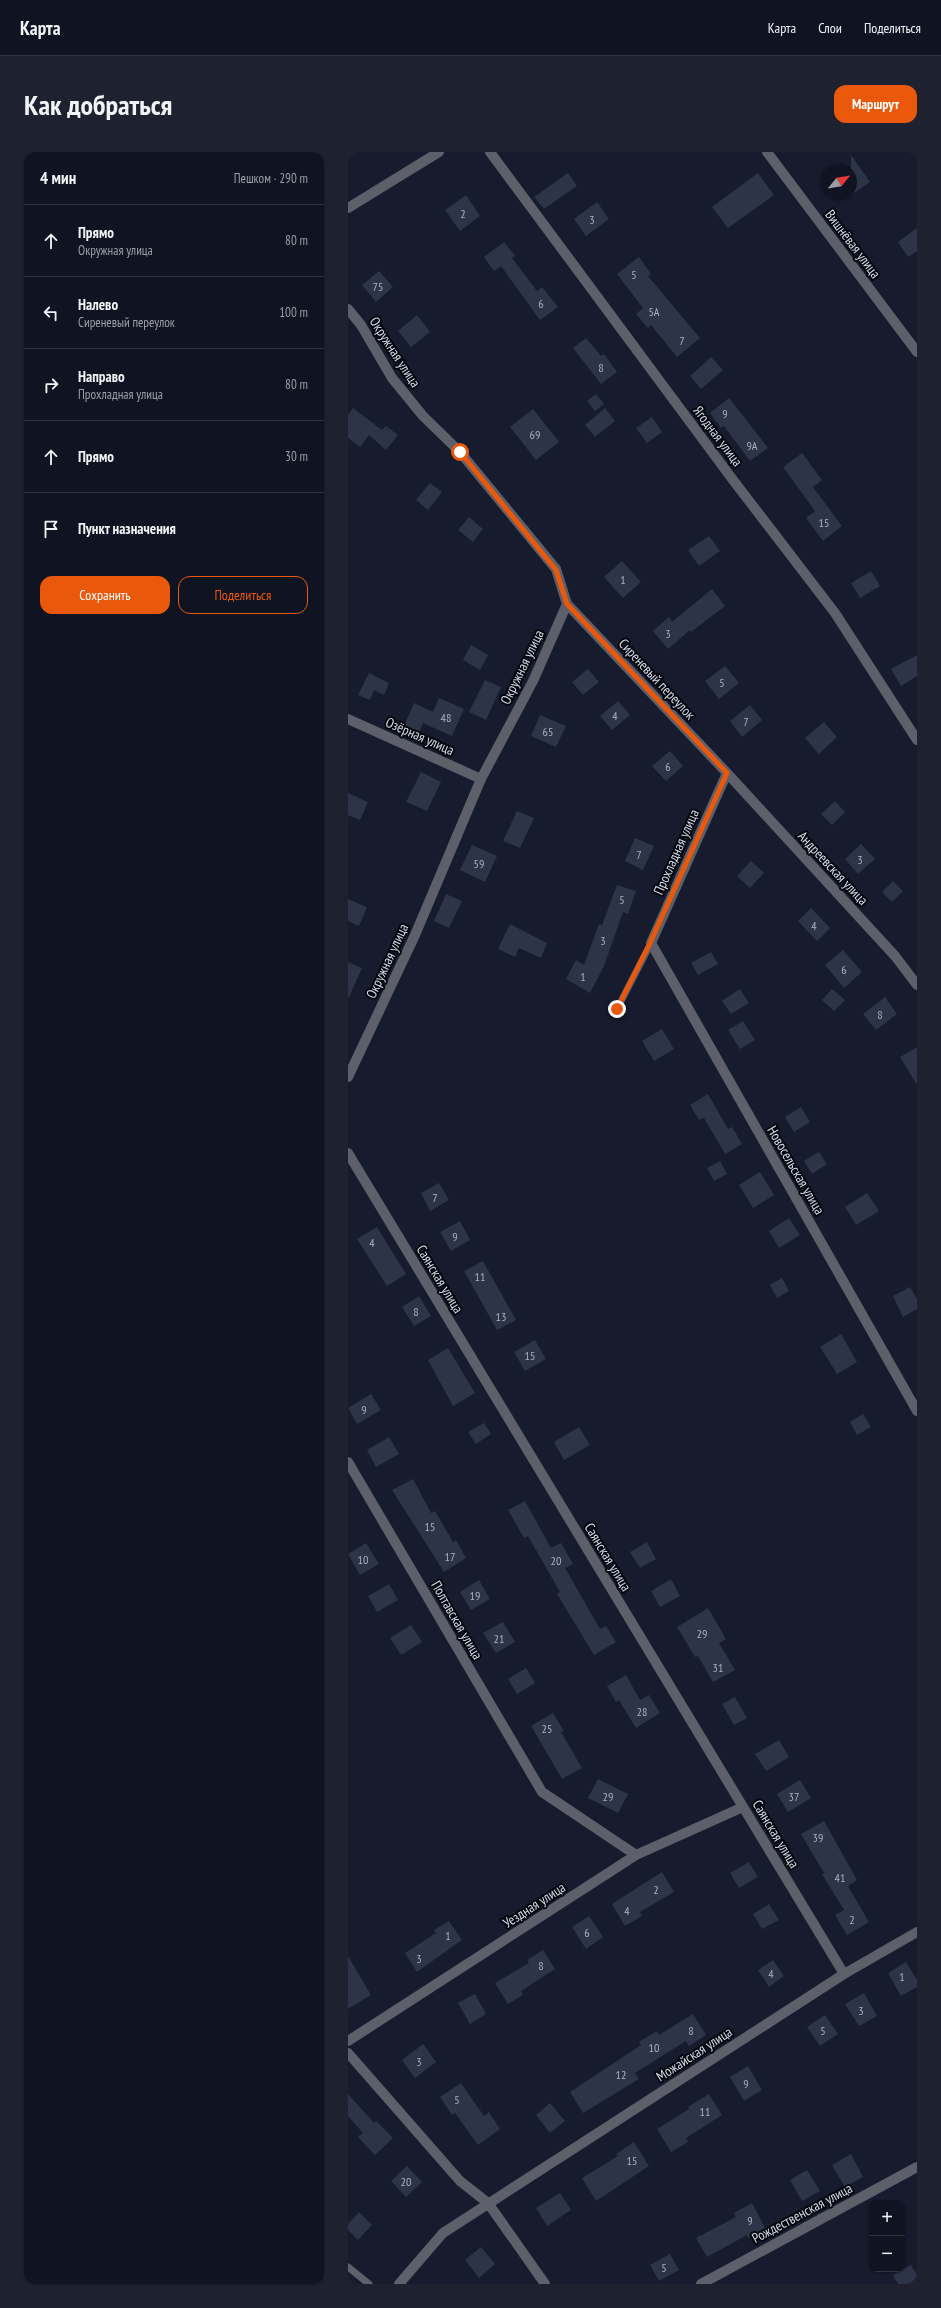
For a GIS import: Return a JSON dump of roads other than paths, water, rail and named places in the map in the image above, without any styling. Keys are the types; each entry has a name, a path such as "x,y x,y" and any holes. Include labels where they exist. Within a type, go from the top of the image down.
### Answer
{"street":[{"path":"348,208 439,152"},
{"name":"Ягодная улица","path":"490,152 733,480 835,613 917,740"},
{"name":"Вишнёвая улица","path":"766,152 917,352"},
{"name":"Окружная улица","path":"348,309 362,325 392,378 423,416 460,452 556,570 567,604 533,681 481,778 415,935 348,1077"},
{"name":"Сиреневый переулок","path":"567,604 727,773"},
{"name":"Озёрная улица","path":"348,719 481,778"},
{"name":"Прохладная улица","path":"650,943 727,773"},
{"name":"Андреевская улица","path":"727,773 895,956 917,985"},
{"name":"Новосельская улица","path":"650,943 917,1411"},
{"name":"Саянская улица","path":"348,1154 844,1974"},
{"name":"Полтавская улица","path":"348,1463 542,1792 636,1855"},
{"name":"Уездная улица","path":"348,2041 636,1855 743,1807"},
{"name":"Можайская улица","path":"399,2284 443,2233 844,1974 917,1932"},
{"path":"348,2053 460,2181 488,2203 545,2284"},
{"name":"Рождественская улица","path":"701,2284 917,2167"}],"lane":[{"path":"617,1009 650,943"},
{"path":"348,2267 369,2284"}]}
